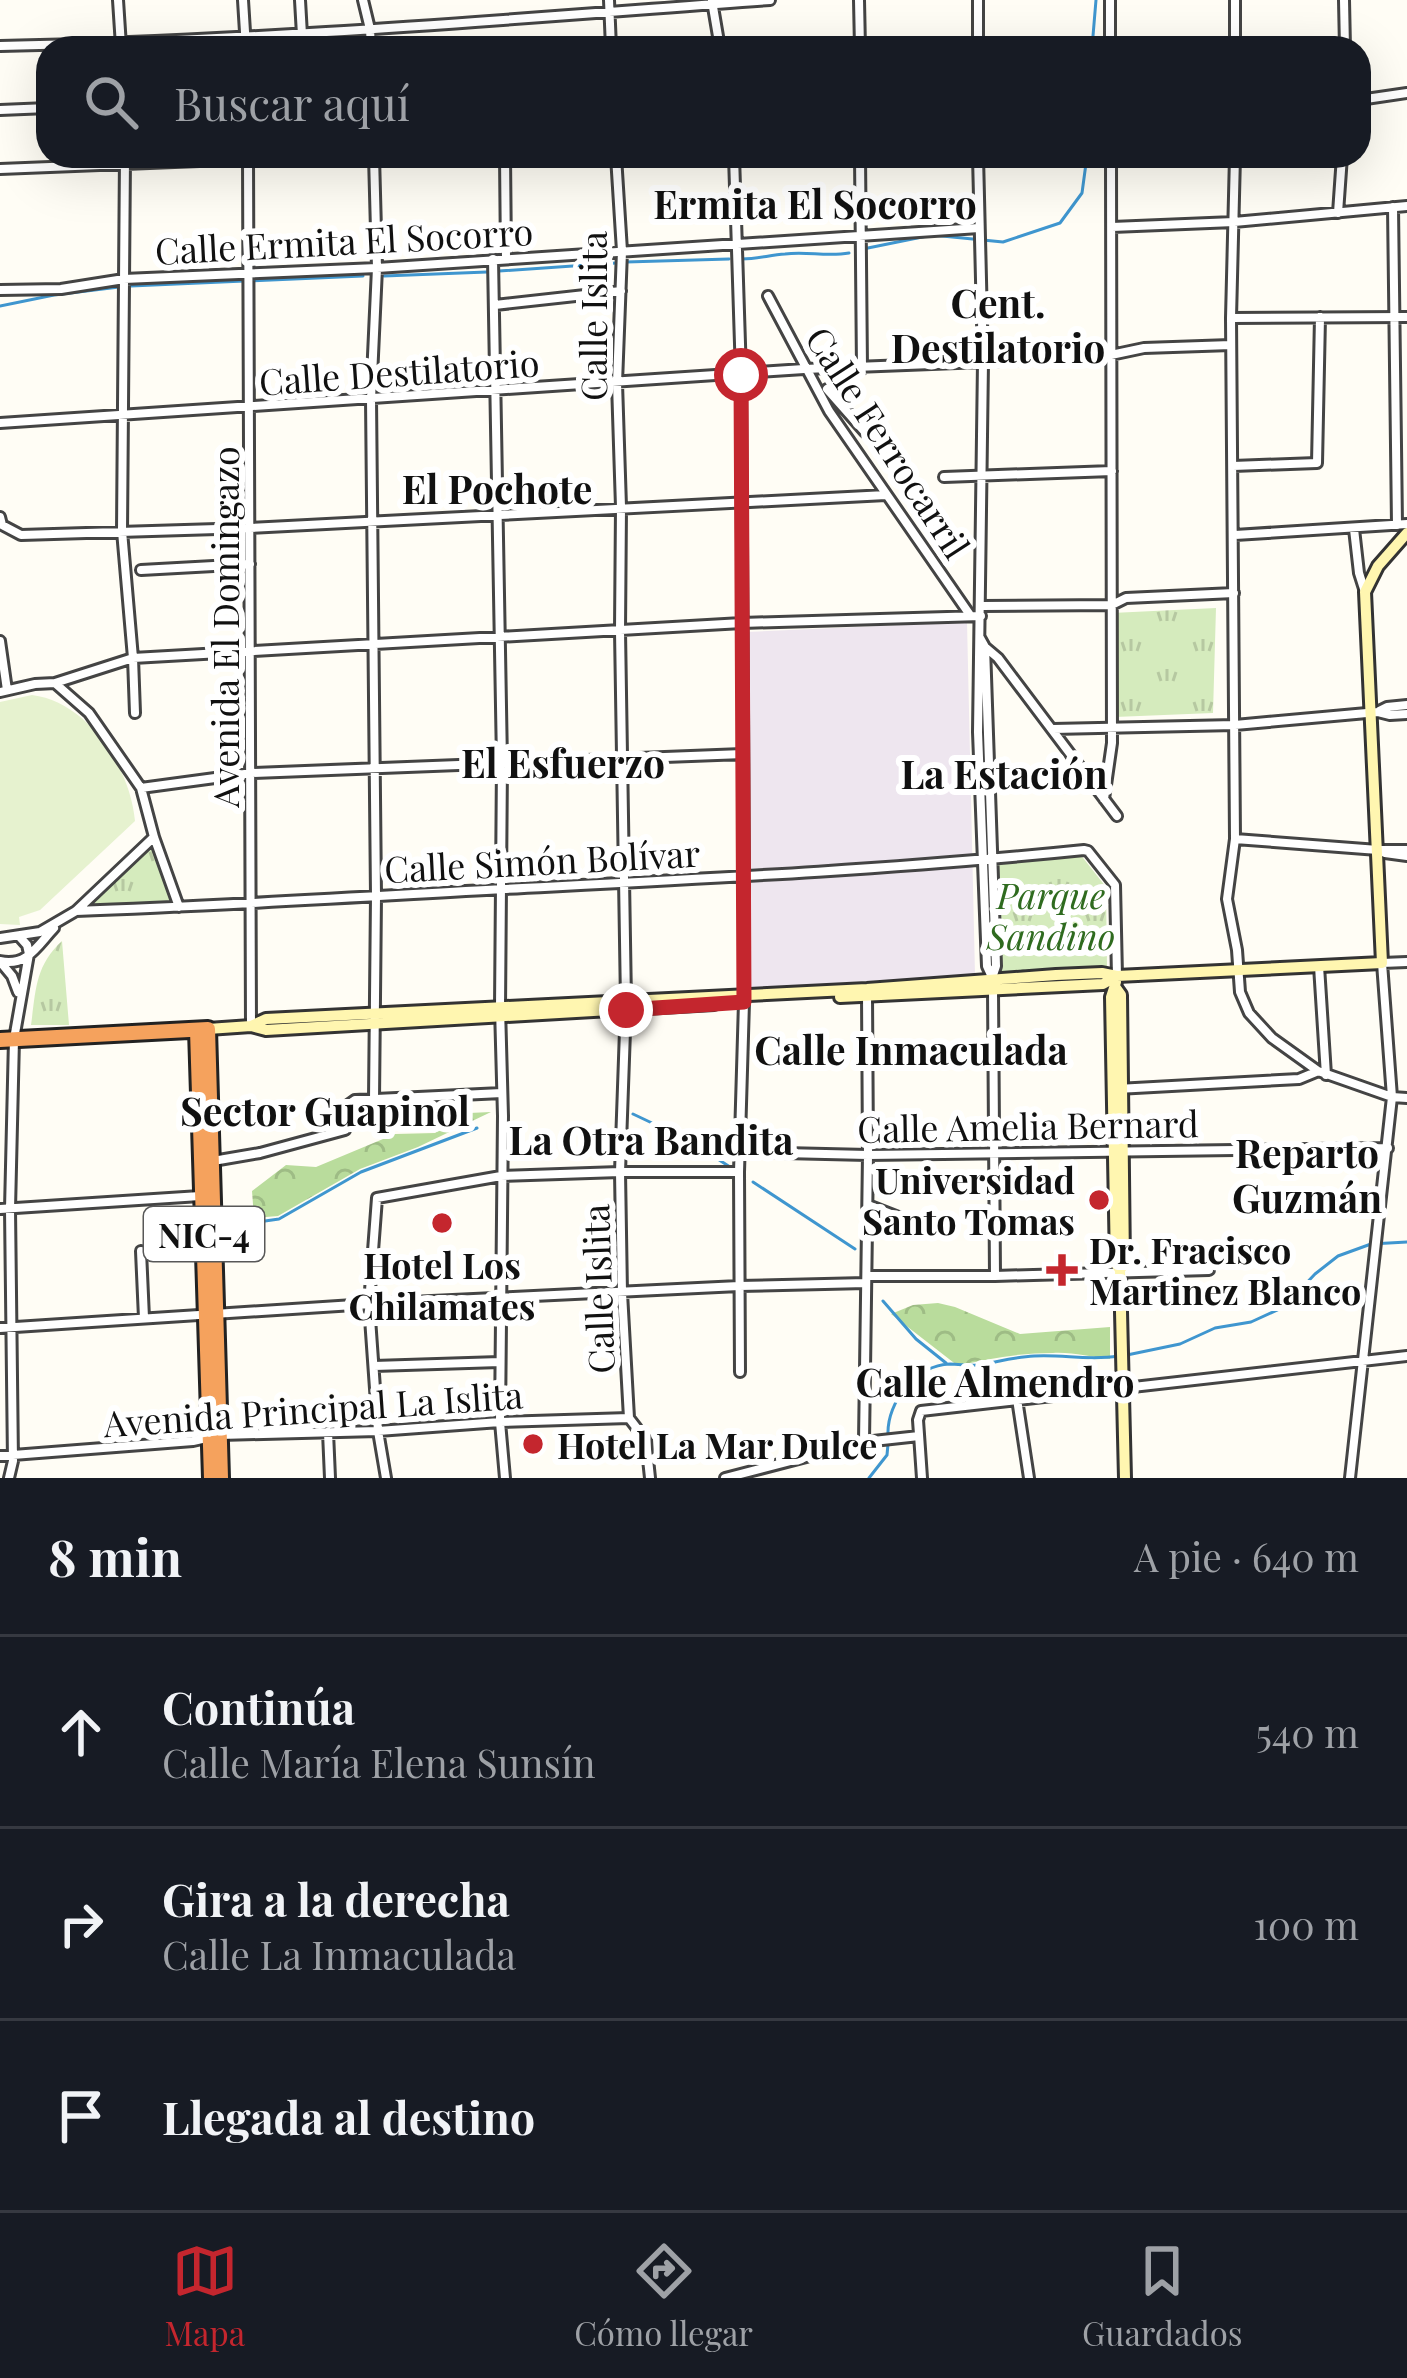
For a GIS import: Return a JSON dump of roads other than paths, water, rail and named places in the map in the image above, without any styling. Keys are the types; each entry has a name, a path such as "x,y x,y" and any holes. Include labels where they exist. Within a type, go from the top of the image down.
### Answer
{"highway":[{"path":"7,1039 202,1029"},
{"name":"NIC-4","path":"202,1029 214,1379 211,1478"},
{"name":"NIC-4","path":"206,1130 213,1161 208,1196"},
{"name":"NIC-4","path":"215,1436 221,1478"}],"main road":[{"path":"1116,982 1382,963 1365,592 1404,527"},
{"path":"202,1029 251,1026 266,1019 373,1019 867,993 1102,973 1116,982 1121,995 1117,1036 1125,1478"}],"street":[{"path":"118,0 120,36"},
{"path":"243,0 246,36"},
{"path":"300,0 302,35"},
{"path":"363,0 370,36"},
{"path":"609,0 611,36"},
{"path":"295,36 770,0"},
{"path":"859,0 860,36"},
{"path":"977,36 978,0"},
{"path":"1110,0 1110,36"},
{"path":"1235,0 1235,36"},
{"path":"1344,0 1345,36"},
{"path":"713,2 718,36"},
{"path":"0,46 36,46"},
{"path":"1371,98 1407,93"},
{"path":"0,110 36,108"},
{"path":"0,170 36,167"},
{"path":"125,168 122,531 135,713"},
{"name":"Avenida El Domingazo","path":"248,168 251,1026"},
{"path":"374,168 374,1100"},
{"path":"505,168 506,258"},
{"name":"Calle Islita","path":"617,168 622,259 616,383 626,1006 620,1172 622,1293 629,1418 646,1440 650,1478"},
{"path":"734,168 741,375 744,877 740,1372"},
{"path":"860,168 862,369"},
{"path":"978,168 983,362 977,613 983,731 980,798 987,966 992,982"},
{"path":"1104,799 1113,725 1111,168"},
{"path":"1234,168 1234,839 1227,898 1240,992 1249,1012 1296,1058 1322,1073 1392,1097 1407,1097"},
{"path":"1338,213 1341,168"},
{"path":"1112,227 1234,222 1407,206"},
{"path":"1235,535 1404,527 1393,207"},
{"name":"Calle Ermita El Socorro","path":"0,290 61,290 124,278 248,279 506,258 622,259 736,244 979,230"},
{"path":"493,260 502,762 500,1422 505,1478"},
{"path":"495,305 621,291"},
{"name":"Calle Ferrocarril","path":"768,296 829,411 886,495 977,613"},
{"path":"1233,466 1317,463 1320,317"},
{"path":"1232,318 1407,317"},
{"name":"Calle Destilatorio","path":"0,423 1232,345"},
{"path":"825,369 829,411"},
{"path":"826,388 866,432"},
{"path":"944,477 1112,471"},
{"path":"0,517 2,525 21,535 886,495"},
{"path":"1354,529 1365,592"},
{"path":"141,570 250,564"},
{"path":"0,641 4,691 55,683 134,658 977,613 1234,593"},
{"path":"981,644 998,658 1118,816"},
{"path":"55,683 89,712 141,788 179,908"},
{"path":"1053,729 1235,725 1407,710"},
{"path":"983,731 994,859 995,1276"},
{"path":"141,788 252,773 742,754"},
{"path":"980,798 992,797"},
{"path":"0,938 40,932 76,911 154,837"},
{"path":"1234,839 1407,853"},
{"name":"Calle Simón Bolívar","path":"76,911 744,877 1084,850 1115,885 1116,982"},
{"path":"0,962 17,964 59,922"},
{"path":"14,1478 18,1470 12,1458 12,1328 5,1209 7,1039 29,954 19,936"},
{"path":"0,962 12,976 20,999"},
{"path":"1350,1478 1392,1097 1382,963 1407,962"},
{"path":"1319,966 1322,1073"},
{"path":"867,993 867,1442"},
{"path":"1119,1089 1299,1079 1322,1073"},
{"path":"213,1161 345,1130 350,1102 502,1093"},
{"name":"Calle Amelia Bernard","path":"740,1153 1388,1148"},
{"path":"386,1478 369,1304 377,1198 501,1176 739,1172"},
{"path":"5,1209 208,1196"},
{"path":"868,1205 924,1227"},
{"path":"141,1251 144,1318"},
{"path":"0,1328 739,1286 1209,1270"},
{"path":"922,1478 921,1411 1407,1356"},
{"path":"374,1366 500,1362"},
{"path":"1017,1399 1029,1478"},
{"name":"Avenida Principal La Islita","path":"0,1456 215,1436 629,1418"},
{"path":"328,1432 330,1478"},
{"path":"725,1478 867,1442 919,1436"}],"waterway":[{"path":"1093,36 1096,0"},
{"path":"863,249 932,235 1003,242 1060,223 1082,193 1085,168"},
{"path":"742,259 849,253"},
{"path":"626,262 729,259"},
{"path":"499,271 616,263"},
{"path":"384,276 487,272"},
{"path":"131,286 363,276"},
{"path":"0,306 119,287"},
{"path":"633,1114 690,1141 730,1167"},
{"path":"258,1222 279,1219 361,1172 477,1128"},
{"path":"753,1182 855,1249"},
{"path":"1127,1355 1251,1322 1284,1307 1338,1256 1371,1244 1407,1242"},
{"path":"883,1301 916,1339 946,1363"},
{"path":"888,1434 892,1410 906,1387 938,1366 1034,1356 1118,1356"},
{"path":"869,1478 887,1455 888,1444"}],"place":[{"name":"Universidad Santo Tomas","path":"1099,1200"},
{"name":"Hotel Los Chilamates","path":"442,1223"},
{"name":"Dr. Fracisco Martinez Blanco","path":"1062,1270"},
{"name":"Hotel La Mar Dulce","path":"533,1444"}],"district":[{"name":"Ermita El Socorro","path":"815,203"},
{"name":"Cent. Destilatorio","path":"998,324"},
{"name":"El Pochote","path":"497,488"},
{"name":"El Esfuerzo","path":"563,762"},
{"name":"La Estación","path":"1004,773"},
{"name":"Calle Inmaculada","path":"911,1049"},
{"name":"Sector Guapinol","path":"325,1110"},
{"name":"La Otra Bandita","path":"651,1139"},
{"name":"Reparto Guzmán","path":"1307,1174"},
{"name":"Calle Almendro","path":"995,1381"}],"park label":[{"name":"Parque Sandino","path":"1051,914"}]}
